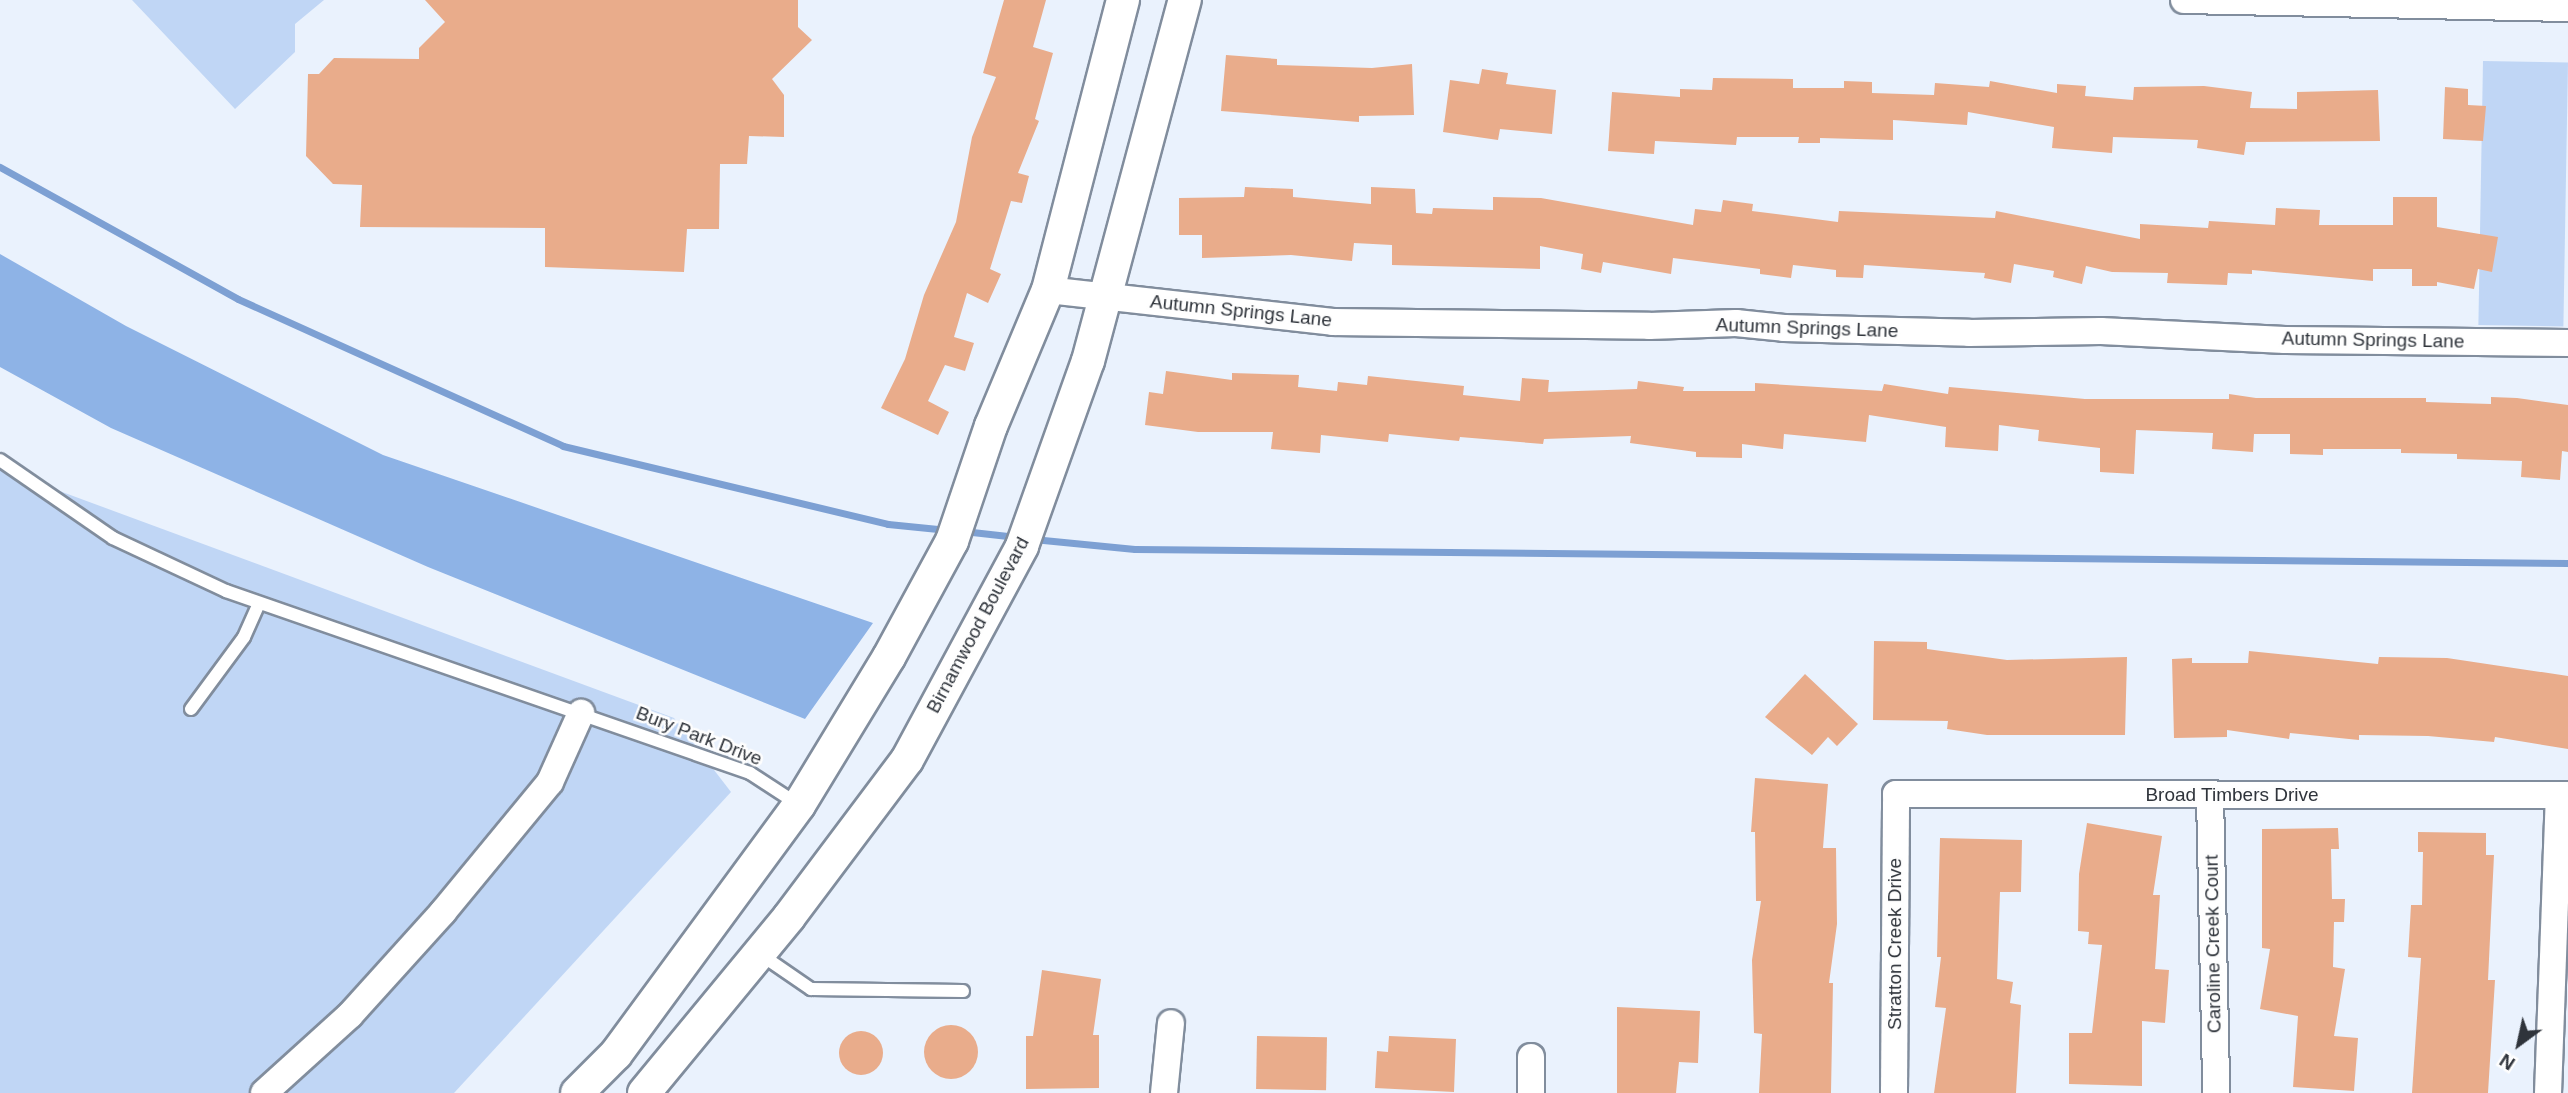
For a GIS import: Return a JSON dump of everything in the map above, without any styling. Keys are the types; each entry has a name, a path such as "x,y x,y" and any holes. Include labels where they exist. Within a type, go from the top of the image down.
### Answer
{"street":[{"path":"578,1093 616,1054 799,805 889,657 952,541 991,426 1048,290 1123,0"},
{"name":"Birnamwood Boulevard","path":"644,1093 758,953 907,760 1022,546 1106,296 1185,0"},
{"path":"2184,0 2568,8"},
{"name":"Autumn Springs Lane","path":"1048,290 1333,322 1649,326 1735,323 1903,331 2568,343"},
{"path":"264,1093 350,1015 443,912 550,782 581,713"},
{"name":"Broad Timbers Drive","path":"1896,794 2564,795"},
{"name":"Stratton Creek Drive","path":"1894,1093 1896,794"},
{"name":"Caroline Creek Court","path":"2210,795 2216,1093"},
{"path":"2548,1093 2564,795"},
{"path":"1164,1093 1171,1023"},
{"path":"1531,1057 1531,1093"}],"lane":[{"name":"Bury Park Drive","path":"0,460 113,538 259,603 750,773 799,805"},
{"path":"191,709 244,637 259,603"},
{"path":"758,953 811,989 963,991"}],"shaded area":[{"path":"132,0 324,0 295,24 295,52 235,109"},
{"path":"2483,61 2568,62 2563,326 2478,325"},
{"path":"0,254 126,326 383,455 873,623 805,719 428,567 111,428 0,367"},
{"path":"0,469 674,718 731,792 454,1093 0,1093"}],"building":[{"path":"425,0 798,0 798,27 812,40 772,79 784,95 784,137 749,136 747,164 720,164 719,229 687,229 684,272 545,267 545,228 360,227 362,185 333,184 306,156 308,74 319,74 334,58 419,59 419,48 445,22"},
{"path":"1004,0 1046,0 1033,47 1053,53 1035,119 1039,121 1018,173 1029,176 1022,203 1011,201 990,269 1001,274 988,303 967,293 954,337 974,343 965,371 945,365 928,401 949,412 938,435 881,408 905,359 924,295 956,222 972,137 996,77 983,73"},
{"path":"1226,55 1277,59 1277,65 1372,68 1412,64 1414,115 1359,116 1359,122 1221,111"},
{"path":"1482,69 1508,73 1506,84 1556,90 1552,134 1500,129 1498,140 1443,132 1450,80 1479,84"},
{"path":"1713,78 1793,79 1793,88 1844,88 1844,81 1872,82 1872,93 1934,95 1935,83 1989,87 1990,81 2057,93 2057,84 2086,86 2085,96 2133,100 2134,87 2204,86 2252,92 2250,108 2297,109 2297,92 2378,90 2380,141 2246,142 2244,155 2197,148 2198,140 2113,137 2112,153 2052,148 2054,127 1968,112 1967,125 1893,120 1893,140 1820,138 1820,143 1798,143 1799,137 1737,137 1736,145 1655,141 1654,154 1608,151 1612,92 1680,97 1680,89 1712,90"},
{"path":"2445,87 2468,89 2468,105 2486,106 2483,141 2443,139"},
{"path":"1245,187 1293,189 1293,197 1371,204 1371,187 1415,189 1416,213 1432,214 1433,208 1493,210 1493,197 1541,198 1693,225 1695,209 1721,212 1723,200 1753,204 1752,211 1838,222 1839,211 1995,218 1996,211 2140,239 2140,224 2208,228 2209,221 2275,225 2276,208 2320,210 2319,225 2393,225 2393,197 2437,197 2437,227 2498,237 2492,272 2478,269 2474,289 2437,282 2437,286 2412,286 2412,269 2373,269 2373,281 2252,270 2252,274 2228,273 2227,285 2167,283 2168,273 2112,272 2086,266 2082,284 2053,277 2054,271 2014,264 2011,283 1984,278 1985,273 1864,265 1863,278 1836,277 1836,270 1793,265 1791,278 1760,274 1760,269 1673,258 1671,274 1603,262 1601,273 1581,269 1583,254 1540,246 1540,269 1392,265 1392,245 1354,243 1352,261 1291,255 1202,258 1202,235 1179,235 1179,198 1244,197"},
{"path":"1166,371 1232,380 1232,373 1299,375 1298,387 1337,391 1338,382 1367,385 1368,376 1464,386 1463,395 1520,401 1522,378 1549,380 1548,392 1637,389 1638,381 1684,387 1683,391 1755,391 1755,383 1882,391 1884,384 1948,394 1949,387 2085,399 2229,399 2229,394 2256,398 2426,398 2426,402 2491,404 2491,397 2517,398 2568,405 2568,452 2562,451 2560,480 2521,477 2522,461 2457,459 2457,454 2401,453 2401,449 2323,449 2323,455 2290,454 2290,434 2254,434 2253,452 2212,449 2213,433 2136,430 2134,474 2100,472 2100,448 2038,441 2039,430 1999,425 1998,451 1945,447 1946,427 1869,415 1866,442 1784,434 1783,449 1742,444 1742,458 1696,457 1696,452 1630,443 1631,436 1544,439 1543,444 1460,437 1459,441 1389,434 1388,442 1321,435 1320,453 1271,449 1273,432 1198,432 1145,425 1149,392 1163,394"},
{"path":"1874,641 1927,642 1927,649 2007,660 2127,657 2125,735 1987,735 1947,729 1948,721 1873,720"},
{"path":"2249,651 2378,664 2379,657 2447,658 2568,676 2568,749 2495,737 2494,742 2428,736 2359,735 2359,740 2290,733 2289,739 2227,730 2227,737 2174,738 2172,659 2192,658 2192,663 2248,663"},
{"path":"1805,674 1858,724 1837,746 1828,737 1812,755 1765,717"},
{"path":"1755,778 1828,784 1823,848 1836,848 1837,924 1829,983 1833,983 1831,1093 1759,1093 1762,1034 1754,1033 1752,960 1761,901 1756,901 1755,832 1751,832"},
{"path":"2087,823 2162,836 2153,895 2160,895 2155,969 2169,970 2165,1023 2142,1021 2142,1086 2069,1084 2069,1033 2092,1033 2102,945 2088,944 2089,932 2078,931 2079,874"},
{"path":"2338,828 2339,849 2331,849 2332,899 2345,899 2344,922 2334,922 2333,967 2345,969 2334,1036 2358,1038 2354,1091 2293,1087 2298,1016 2260,1009 2270,949 2262,948 2262,829"},
{"path":"2418,832 2486,833 2486,855 2494,855 2488,980 2495,980 2488,1093 2412,1093 2421,958 2408,957 2411,905 2422,905 2423,852 2418,852"},
{"path":"1940,838 2022,840 2021,892 2000,892 1997,979 2013,982 2010,1003 2021,1005 2016,1093 1934,1093 1946,1008 1935,1007 1941,957 1937,957"},
{"path":"1042,970 1101,979 1093,1035 1099,1035 1099,1088 1026,1089 1026,1036 1033,1036"},
{"path":"1617,1007 1700,1011 1698,1063 1679,1062 1676,1093 1617,1093"},
{"path":"951,1025 970,1033 978,1052 970,1071 951,1079 932,1071 924,1052 932,1033"},
{"path":"861,1031 876,1038 883,1053 876,1068 861,1075 846,1068 839,1053 846,1038"},
{"path":"1257,1036 1327,1037 1326,1090 1256,1089"},
{"path":"1389,1036 1456,1039 1454,1092 1375,1088 1377,1051 1388,1052"}],"waterway":[{"path":"0,167 238,299 563,446 888,524 948,530"},
{"path":"963,531 1017,537"},
{"path":"1033,539 1135,549 2568,563"}]}
